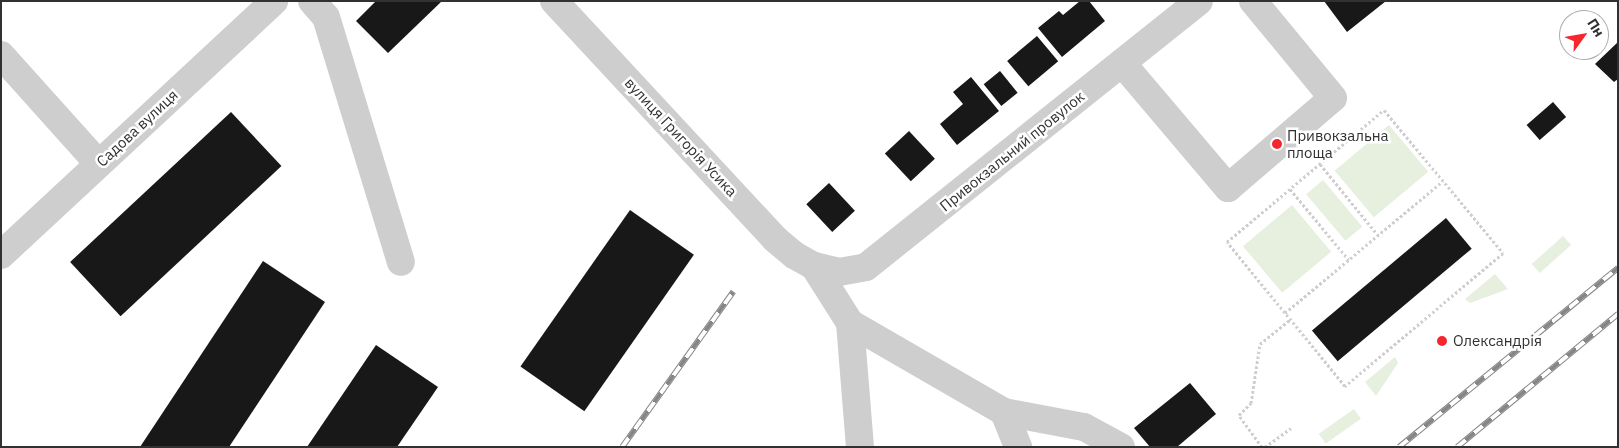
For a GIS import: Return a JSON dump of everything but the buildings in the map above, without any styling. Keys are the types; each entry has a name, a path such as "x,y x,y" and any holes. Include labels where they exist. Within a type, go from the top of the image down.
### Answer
{"street":[{"name":"Садова вулиця","path":"1,255 274,1"},
{"path":"312,1 326,17 401,262"},
{"name":"вулиця Григорія Усика","path":"554,1 775,239 794,255 814,266"},
{"name":"Привокзальний провулок","path":"814,266 839,272 866,267 1199,1"},
{"path":"1122,62 1228,188 1333,98 1254,1"},
{"path":"1,54 98,163"},
{"path":"814,266 850,323 860,447"},
{"path":"850,323 1004,412 1084,427 1121,447"},
{"path":"1004,412 1018,447"}],"path":[{"path":"1384,110 1503,253 1345,386 1227,242 1320,164 1384,110"},
{"path":"1320,164 1378,235"},
{"path":"1284,313 1443,181"},
{"path":"1290,189 1348,260"},
{"path":"1290,320 1260,344 1251,403 1239,414 1263,447 1291,428"}],"green space":[{"path":"1389,125 1428,172 1374,217 1335,171"},
{"path":"1323,180 1362,227 1345,241 1306,194"},
{"path":"1292,205 1331,252 1282,293 1243,246"},
{"path":"1563,236 1571,245 1540,273 1532,264"},
{"path":"1495,274 1508,289 1470,303 1465,299"},
{"path":"1395,357 1398,363 1376,396 1365,382"},
{"path":"1354,409 1361,419 1326,443 1319,434"}],"railway":[{"path":"1399,447 1618,268"},
{"path":"622,447 733,292"},
{"path":"1457,447 1618,314"}],"place":[{"name":"Привокзальна площа","path":"1277,144"},
{"name":"Олександрія","path":"1442,341"}]}
